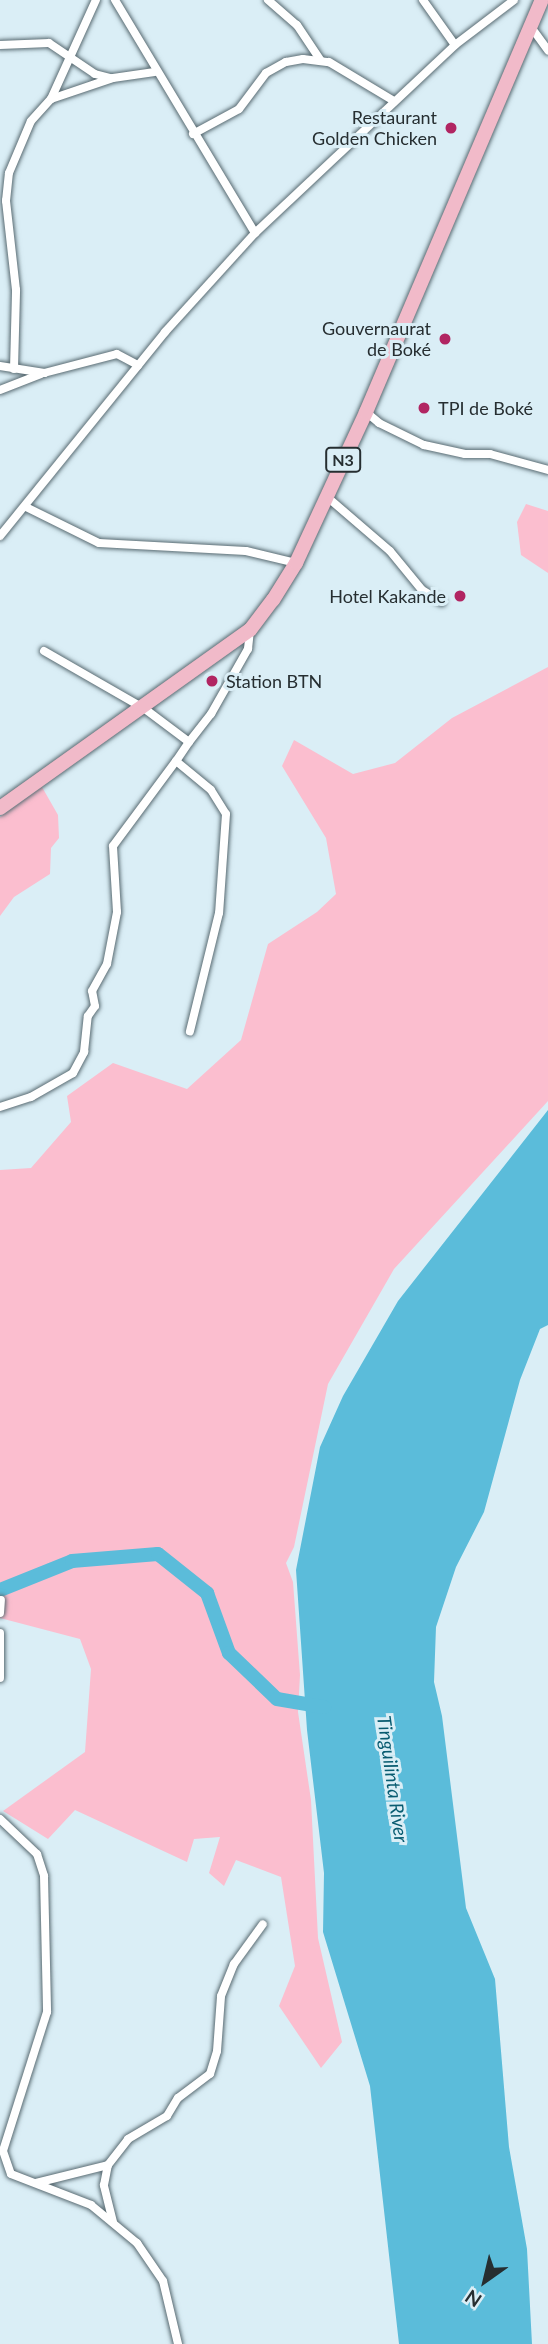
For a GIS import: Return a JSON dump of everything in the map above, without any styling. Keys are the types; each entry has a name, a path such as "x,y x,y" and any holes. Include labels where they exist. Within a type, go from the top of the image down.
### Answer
{"highway":[{"name":"N3","path":"0,808 145,709 250,630 296,563 366,412 542,0"}],"street":[{"path":"14,369 18,349 6,201 9,173 32,119 51,99 96,0"},
{"path":"115,0 155,72 255,233"},
{"path":"268,0 297,25 321,61 394,101"},
{"path":"423,0 455,45"},
{"path":"1,533 26,507 138,365 255,233 455,45 514,0"},
{"path":"531,27 548,50"},
{"path":"0,45 49,43 71,54 95,74 113,78"},
{"path":"193,134 239,109 266,73 286,62 321,61"},
{"path":"51,99 113,78 155,72"},
{"path":"0,390 44,373 117,354 138,365"},
{"path":"0,366 44,373"},
{"path":"366,412 379,423 424,444 465,454 490,454 548,470"},
{"path":"327,496 390,551 422,590 442,602"},
{"path":"26,507 99,543 246,551 296,563"},
{"path":"0,1107 31,1097 73,1073 84,1052 88,1016 95,1006 92,990 107,964 117,912 113,846 211,714 248,649 250,630"},
{"path":"44,651 145,709 189,742"},
{"path":"176,761 211,790 226,814 219,913 190,1031"},
{"path":"0,1613 1,1600"},
{"path":"0,1633 0,1678"},
{"path":"0,1819 37,1854 44,1876 47,2012 3,2151 11,2174 91,2205 137,2243 163,2281 178,2344"},
{"path":"113,2222 104,2185 108,2165 128,2139 167,2116 178,2098 210,2074 217,2051 221,1996 234,1965 263,1924"},
{"path":"35,2183 108,2165"}],"shaded area":[{"path":"526,504 548,511 548,573 521,555 517,522"},
{"path":"548,667 548,1101 394,1269 328,1384 294,1547 286,1563 293,1582 300,1675 298,1712 311,1800 318,1938 342,2042 321,2068 279,2006 295,1966 281,1877 236,1860 224,1886 209,1873 220,1837 194,1839 187,1862 75,1810 48,1839 3,1811 85,1752 91,1669 80,1639 0,1618 0,1170 31,1168 71,1122 67,1096 113,1063 187,1089 241,1040 268,944 317,912 336,894 326,838 282,766 294,740 353,774 395,763 452,718"},
{"path":"42,787 58,815 59,838 51,848 50,874 14,897 0,916 0,817"}],"water":[{"name":"Tinguilinta River","path":"548,1110 548,1325 540,1329 520,1380 484,1512 456,1567 436,1627 434,1682 442,1716 466,1908 495,1979 509,2147 527,2249 532,2344 399,2344 370,2086 323,1932 324,1873 307,1730 296,1570 320,1447 343,1396 398,1301"}],"waterway":[{"path":"0,1590 72,1561 158,1554 207,1593 229,1653 277,1699 324,1707"}],"place":[{"name":"Restaurant Golden Chicken","path":"451,128"},
{"name":"Gouvernaurat de Boké","path":"445,339"},
{"name":"TPI de Boké","path":"424,408"},
{"name":"Hotel Kakande","path":"460,596"},
{"name":"Station BTN","path":"212,681"}]}
